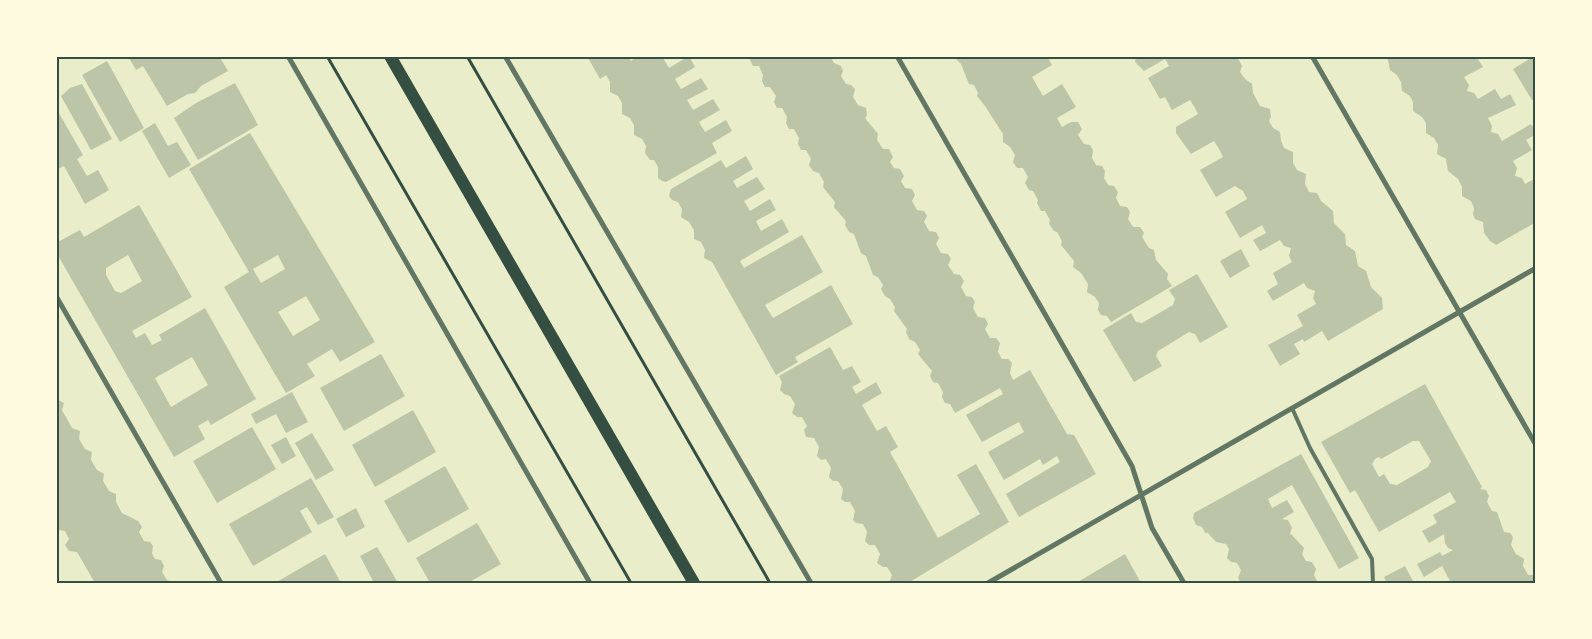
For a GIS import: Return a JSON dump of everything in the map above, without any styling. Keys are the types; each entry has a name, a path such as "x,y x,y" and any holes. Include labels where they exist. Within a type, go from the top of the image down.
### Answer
{"main road":[{"path":"390,56 694,583"}],"street":[{"path":"288,56 590,583"},
{"path":"505,56 811,583"},
{"path":"897,56 1132,466 1152,528 1184,583"},
{"path":"1312,56 1536,445"},
{"path":"988,583 1536,268"},
{"path":"56,296 221,583"}],"lane":[{"path":"1292,408 1310,448 1372,559 1372,583"}],"path":[{"path":"327,56 632,583"},
{"path":"467,56 770,583"}],"building":[{"path":"128,56 219,56 228,71 201,86 195,93 188,94 167,106 143,66 136,70"},
{"path":"587,56 628,56 631,61 639,56 666,56 663,58 669,68 689,56 695,67 675,79 681,89 701,78 708,89 687,100 693,110 713,99 720,110 699,122 705,132 726,120 732,131 712,143 717,153 666,182 662,181 658,178 658,167 654,160 650,160 645,153 646,146 642,139 634,135 634,125 630,118 622,114 622,103 618,96 610,92 610,82 606,75 600,79"},
{"path":"751,56 830,56 834,63 841,66 843,71 841,76 846,84 851,85 855,89 853,97 858,105 866,108 867,115 865,118 878,134 877,140 883,149 889,149 893,157 890,162 894,168 900,169 904,176 901,181 905,188 912,189 915,195 912,201 917,210 924,211 927,216 924,222 929,231 936,232 939,238 936,244 941,253 948,254 951,259 948,265 954,274 960,275 964,281 961,287 966,296 972,297 975,302 973,308 978,317 985,318 988,324 985,329 990,338 996,338 1000,343 998,352 1002,359 1008,359 1012,363 1010,373 1013,380 1030,370 1067,434 1074,435 1096,474 1019,517 1006,494 1060,462 1057,456 1043,465 1040,459 1004,480 988,452 1024,432 1019,422 982,442 966,415 1003,394 1000,388 955,413 950,404 945,403 942,397 943,392 938,383 933,382 930,376 932,371 918,354 920,350 915,342 909,339 906,332 907,329 894,311 895,307 881,289 883,285 878,277 873,275 866,256 861,253 854,234 849,232 845,225 846,221 834,207 835,202 823,187 824,182 819,173 813,171 809,165 811,159 806,150 801,150 798,144 799,138 794,129 789,129 786,123 787,117 782,108 777,108 774,102 776,96 770,87 765,87 759,66 753,66 750,60"},
{"path":"953,56 1047,56 1052,65 1032,77 1043,96 1062,84 1076,107 1057,118 1062,127 1071,122 1078,122 1082,129 1078,135 1084,144 1090,145 1093,150 1092,158 1096,165 1102,166 1105,171 1104,178 1108,185 1114,186 1118,192 1116,198 1120,206 1127,207 1130,212 1128,219 1133,227 1140,227 1144,233 1142,237 1149,248 1154,250 1156,260 1168,274 1167,279 1172,286 1111,322 1107,316 1101,315 1098,310 1099,303 1095,297 1087,292 1088,284 1081,273 1073,267 1074,261 1061,245 1062,241 1049,224 1050,220 1045,211 1041,211 1033,191 1029,190 1025,183 1028,177 1023,168 1017,168 1013,162 1015,155 1010,147 1003,142 1003,134 977,96 978,93 974,85 969,84 961,64"},
{"path":"1136,56 1232,56 1239,60 1242,66 1240,72 1252,84 1253,93 1260,106 1270,109 1271,117 1269,121 1273,128 1280,132 1284,148 1293,152 1293,163 1297,170 1306,174 1305,184 1309,192 1317,193 1321,201 1333,211 1334,223 1345,234 1346,245 1355,251 1358,266 1366,271 1371,287 1382,298 1383,309 1328,341 1322,331 1304,342 1303,339 1294,344 1300,354 1280,366 1268,345 1303,326 1297,315 1316,304 1313,298 1315,291 1307,288 1304,283 1273,301 1267,291 1278,284 1273,273 1292,262 1289,256 1291,248 1284,246 1280,240 1260,251 1253,240 1266,233 1262,225 1240,238 1225,212 1247,199 1243,191 1235,186 1216,197 1200,170 1223,157 1219,149 1214,141 1191,154 1176,133 1176,127 1198,114 1195,108 1190,100 1172,110 1165,97 1160,99 1148,78 1169,66 1165,59 1144,71 1135,62"},
{"path":"1387,56 1476,56 1483,67 1464,77 1469,85 1467,91 1474,93 1478,99 1495,89 1501,99 1510,94 1516,105 1488,118 1492,126 1491,132 1498,134 1502,141 1531,124 1536,132 1536,134 1526,140 1532,150 1513,161 1517,168 1515,176 1522,178 1525,184 1536,178 1536,222 1496,245 1490,241 1484,233 1483,222 1475,219 1471,201 1462,196 1462,187 1458,179 1448,171 1446,159 1437,154 1438,145 1434,138 1426,133 1426,123 1422,117 1413,111 1413,102 1410,96 1402,91 1401,82 1397,75 1390,70"},
{"path":"1536,56 1536,98 1532,100 1513,69"},
{"path":"107,61 144,128 120,142 82,75"},
{"path":"235,83 258,125 198,160 174,118 196,103"},
{"path":"82,84 112,139 91,150 61,96 70,88"},
{"path":"56,108 83,155 77,159 87,176 98,170 109,190 85,204 64,166 56,170"},
{"path":"155,123 168,146 177,142 191,165 169,178 142,131"},
{"path":"250,133 375,342 340,362 332,349 307,364 315,376 286,393 224,287 249,272 189,169","holes":["278,255 285,269 261,283 253,269","306,296 320,320 293,336 278,312"]},
{"path":"746,156 753,169 733,181 737,188 757,177 765,189 744,201 750,211 770,199 776,210 756,221 761,231 782,219 789,232 740,261 744,268 802,235 823,272 765,305 773,318 831,285 853,324 795,357 798,362 776,375 712,262 704,258 705,250 701,242 694,239 694,230 689,222 681,217 682,209 678,202 672,200 669,196 671,189 721,160 726,168"},
{"path":"139,205 192,297 132,331 136,338 145,333 152,345 162,340 159,335 205,308 256,399 211,425 208,420 198,426 205,439 174,457 56,252 56,243 80,230 84,237","holes":["128,255 142,281 121,293 115,291 106,275 106,268","192,357 208,385 171,407 155,378"]},
{"path":"1241,249 1250,266 1230,278 1220,261"},
{"path":"1197,274 1228,327 1200,343 1195,334 1189,332 1158,351 1156,356 1162,366 1134,382 1103,330 1131,313 1136,322 1142,323 1173,305 1175,299 1169,290"},
{"path":"830,347 843,370 852,366 861,382 852,387 856,394 876,382 882,393 862,405 877,431 886,426 898,447 890,452 938,538 980,514 957,475 976,464 1009,522 908,583 889,583 892,575 887,567 877,563 880,554 875,545 869,545 865,541 867,532 863,524 856,523 853,520 855,511 850,502 845,502 841,499 843,489 838,481 833,481 829,477 831,468 826,459 821,460 817,456 819,447 814,438 806,437 804,430 807,426 802,417 797,417 792,413 795,404 790,396 780,390 782,382 779,376"},
{"path":"381,354 405,396 344,431 320,388"},
{"path":"1425,384 1482,487 1480,489 1486,490 1489,496 1487,502 1492,511 1497,512 1504,532 1510,533 1513,537 1511,545 1516,554 1524,559 1523,566 1528,575 1533,575 1536,583 1471,583 1470,581 1451,583 1442,566 1424,577 1417,564 1440,552 1442,556 1453,550 1448,548 1445,543 1444,534 1429,543 1422,531 1437,523 1433,515 1456,502 1450,492 1379,532 1355,490 1350,493 1321,442","holes":["1413,441 1419,441 1431,461 1428,467 1397,485 1390,484 1384,474 1379,477 1372,464 1375,459 1379,457 1381,459"]},
{"path":"292,392 308,422 286,433 276,414 256,424 251,414"},
{"path":"56,399 64,403 62,410 72,428 80,431 79,439 85,449 92,452 91,460 97,470 104,474 103,481 109,491 116,494 116,502 122,513 138,521 142,527 139,532 144,541 150,542 153,546 152,554 155,559 161,560 164,566 162,572 167,580 174,583 95,583 77,552 69,551 65,545 69,539 65,531 58,530 56,526"},
{"path":"413,410 436,452 375,487 352,445"},
{"path":"252,427 276,469 217,503 193,461"},
{"path":"312,433 334,470 316,480 295,443"},
{"path":"286,437 296,456 282,464 271,445"},
{"path":"1301,454 1359,558 1339,569 1292,485 1268,499 1272,508 1287,500 1294,512 1282,519 1288,520 1292,528 1290,533 1304,548 1302,554 1306,561 1312,562 1316,569 1314,575 1318,583 1241,583 1238,578 1241,570 1237,563 1231,562 1227,558 1229,549 1226,544 1216,542 1207,532 1206,534 1202,527 1196,525 1193,518 1194,513"},
{"path":"445,466 469,509 408,543 384,501"},
{"path":"311,478 334,517 318,525 307,507 300,511 312,532 253,566 229,524"},
{"path":"356,508 365,527 346,537 336,519"},
{"path":"477,523 501,564 468,583 430,583 416,558"},
{"path":"377,547 398,583 374,583 360,556"},
{"path":"325,554 341,583 275,583"},
{"path":"1125,554 1141,583 1076,583 1103,567"},
{"path":"1405,566 1414,583 1387,583 1384,577"}]}
